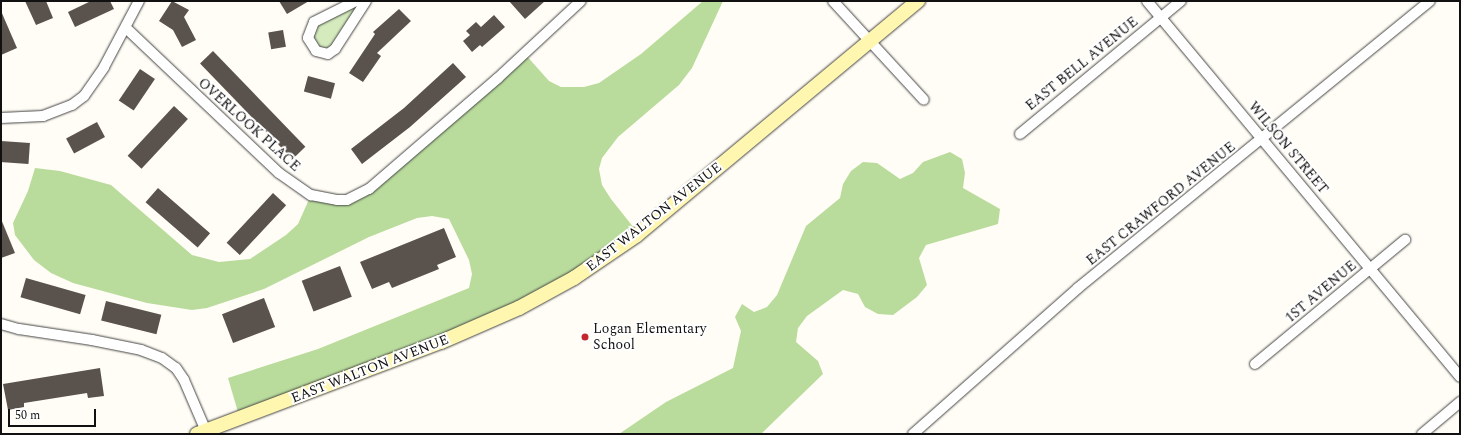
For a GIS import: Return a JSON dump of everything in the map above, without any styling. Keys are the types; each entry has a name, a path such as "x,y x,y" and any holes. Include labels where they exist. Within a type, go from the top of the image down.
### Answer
{"main road":[{"name":"EAST WALTON AVENUE","path":"201,433 441,342 549,293 637,235 868,41 918,1"}],"street":[{"path":"1,118 43,116 72,106 92,84 126,28 139,1"},
{"path":"356,1 314,22 308,38 316,51 328,54 335,49 366,1"},
{"name":"OVERLOOK PLACE","path":"126,28 279,173 311,195 324,199 347,200 370,189 498,78 581,1"},
{"path":"833,1 868,41 924,100"},
{"name":"WILSON STREET","path":"1147,1 1316,202 1369,270 1408,314 1460,377"},
{"name":"EAST BELL AVENUE","path":"1020,134 1181,1"},
{"name":"EAST CRAWFORD AVENUE","path":"913,434 1078,288 1263,140 1430,1"},
{"name":"1ST AVENUE","path":"1255,364 1405,240"},
{"path":"1,324 19,330 92,340 141,350 162,358 176,368 184,380 201,433"},
{"path":"1422,434 1460,402"}],"green space":[{"path":"366,1 341,41 321,54 309,30 314,22"},
{"path":"703,1 723,1 692,68 679,85 618,137 602,158 599,169 602,185 634,228 599,255 518,305 240,419 228,378 318,349 469,288 472,274 469,260 449,219 432,216 417,218 369,237 264,289 207,308 192,310 147,303 73,283 51,273 34,260 15,235 13,223 28,191 35,168 60,171 111,185 192,255 219,262 250,259 286,235 298,224 311,195 358,196 525,54 549,81 561,87 584,87 599,83 641,54"},
{"path":"950,152 962,159 965,173 963,188 1000,209 998,224 926,245 919,258 927,285 917,297 893,315 878,314 865,307 858,294 843,290 807,316 798,328 796,342 818,361 823,374 761,434 619,434 666,402 733,368 741,331 735,317 742,304 754,312 767,307 777,295 806,226 840,198 843,184 851,171 863,162 877,163 900,179 913,173 923,162"}],"building":[{"path":"25,1 46,1 53,18 36,25"},
{"path":"91,1 110,1 114,9 75,27 68,12"},
{"path":"172,1 189,10 184,17 196,40 182,47 173,30 159,21"},
{"path":"279,1 309,1 287,14"},
{"path":"509,1 545,1 525,19"},
{"path":"399,9 411,21 377,53 381,56 363,82 349,73 375,34 373,32"},
{"path":"1,11 17,48 1,55"},
{"path":"494,15 505,27 482,47 480,45 472,52 463,41 470,35 466,31 476,22 481,27"},
{"path":"283,30 286,47 271,49 268,33"},
{"path":"213,51 305,147 292,159 200,64"},
{"path":"453,63 466,77 410,127 362,164 351,149 404,108"},
{"path":"140,69 155,79 134,111 119,101"},
{"path":"308,76 335,83 331,99 304,91"},
{"path":"174,106 188,119 142,169 128,156"},
{"path":"97,122 105,137 74,153 66,138"},
{"path":"1,141 30,143 28,164 1,162"},
{"path":"158,188 210,233 198,248 146,202"},
{"path":"273,193 286,205 240,255 227,243"},
{"path":"1,219 15,253 1,258"},
{"path":"444,228 456,257 437,265 439,269 392,288 389,282 372,289 360,262"},
{"path":"340,266 352,297 314,312 302,281"},
{"path":"26,278 86,295 80,314 20,297"},
{"path":"264,298 275,327 233,343 222,314"},
{"path":"106,301 161,315 156,334 101,320"},
{"path":"100,368 104,396 88,398 87,393 24,403 24,407 8,410 3,384"}],"place":[{"name":"Logan Elementary School","path":"585,337"}]}
